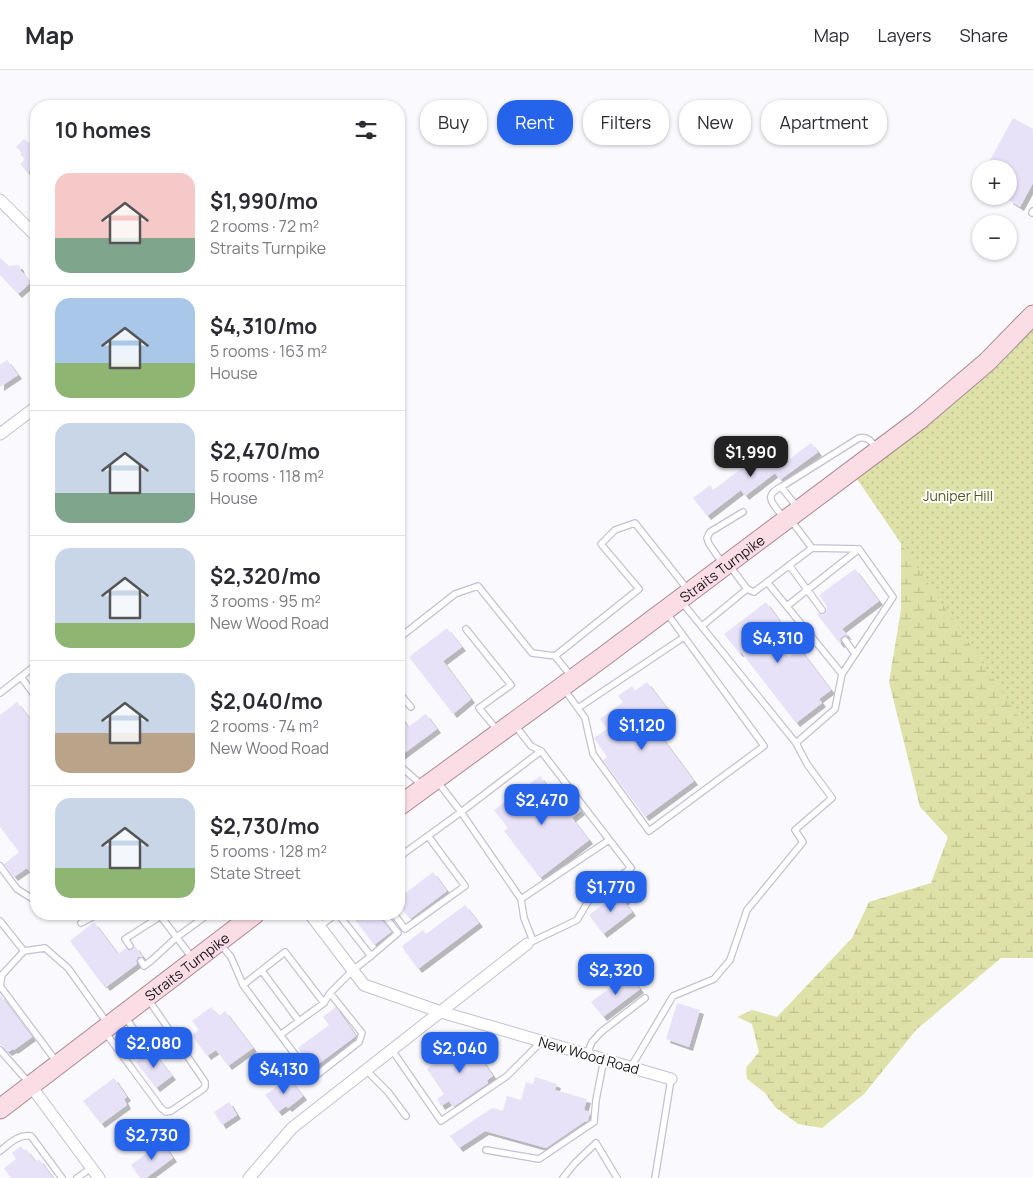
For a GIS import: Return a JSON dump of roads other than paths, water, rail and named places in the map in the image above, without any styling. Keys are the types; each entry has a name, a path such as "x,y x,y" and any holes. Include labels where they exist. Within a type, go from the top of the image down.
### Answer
{"main road":[{"name":"Straits Turnpike","path":"405,802 685,596 919,420 987,362 1033,315"},
{"name":"Straits Turnpike","path":"0,1110 247,920"}],"street":[{"path":"0,200 30,230"},
{"path":"0,434 30,412"},
{"name":"New Wood Road","path":"315,920 364,985 441,1012 671,1079"},
{"path":"249,1178 292,1128 530,943"},
{"path":"31,1086 98,1178"}],"lane":[{"path":"791,516 772,502 772,493 859,438 869,439 878,450"},
{"path":"781,487 791,516 812,548"},
{"path":"743,512 710,532 707,538 709,544 726,565 747,589 754,592 812,548 859,549"},
{"path":"405,633 455,594 478,586 532,653 555,656 639,589 602,544 616,530 635,523 685,596 702,626 796,743 807,764 832,798 795,830 803,842 747,910 730,960 714,979 673,996 631,1067"},
{"path":"786,606 859,549"},
{"path":"796,743 835,709 842,674 893,597 859,549"},
{"path":"789,565 822,610"},
{"path":"767,582 842,674"},
{"path":"702,626 747,589"},
{"path":"555,656 578,708 585,718 593,754 649,831 764,746 664,611"},
{"path":"405,768 430,783 461,812 521,899 530,943 577,920 589,900 631,868 541,751 531,746 479,708 511,685 466,629"},
{"path":"578,708 684,637"},
{"path":"845,640 855,654"},
{"path":"0,693 30,670"},
{"path":"21,677 30,689"},
{"path":"405,700 411,707"},
{"path":"405,853 541,751"},
{"path":"398,920 405,929 465,886 428,836"},
{"path":"521,899 609,840"},
{"path":"0,866 17,888 30,897"},
{"path":"0,920 24,950"},
{"path":"81,923 87,920"},
{"path":"130,946 125,940 153,920"},
{"path":"165,920 194,961"},
{"path":"141,961 144,966 177,937 200,920"},
{"path":"320,926 328,920"},
{"path":"342,920 370,956"},
{"path":"280,1035 324,1003 353,970 398,933 388,920"},
{"path":"218,942 231,957 243,985 308,1072 318,1074 360,1042 362,1034 330,994"},
{"path":"59,1065 0,986 2,975 24,950 45,948 68,968 112,1024 122,1054 161,1108 166,1112 171,1111 202,1090 205,1087 205,1082 147,997"},
{"path":"243,985 285,952 324,1003"},
{"path":"262,971 299,1021"},
{"path":"587,1054 592,1042 602,1032 645,998"},
{"path":"112,1024 137,1033 135,1044 122,1054"},
{"path":"392,1050 441,1121 507,1076 542,1041"},
{"path":"0,1050 31,1086"},
{"path":"486,1150 539,1159 594,1122 604,1059"},
{"path":"366,1070 388,1092 406,1116"},
{"path":"655,1178 671,1079"},
{"path":"0,1151 19,1136 30,1136 62,1178"},
{"path":"563,1178 596,1143 617,1178"},
{"path":"77,1178 91,1168"}],"park label":[{"name":"Juniper Hill","path":"958,495"}]}
